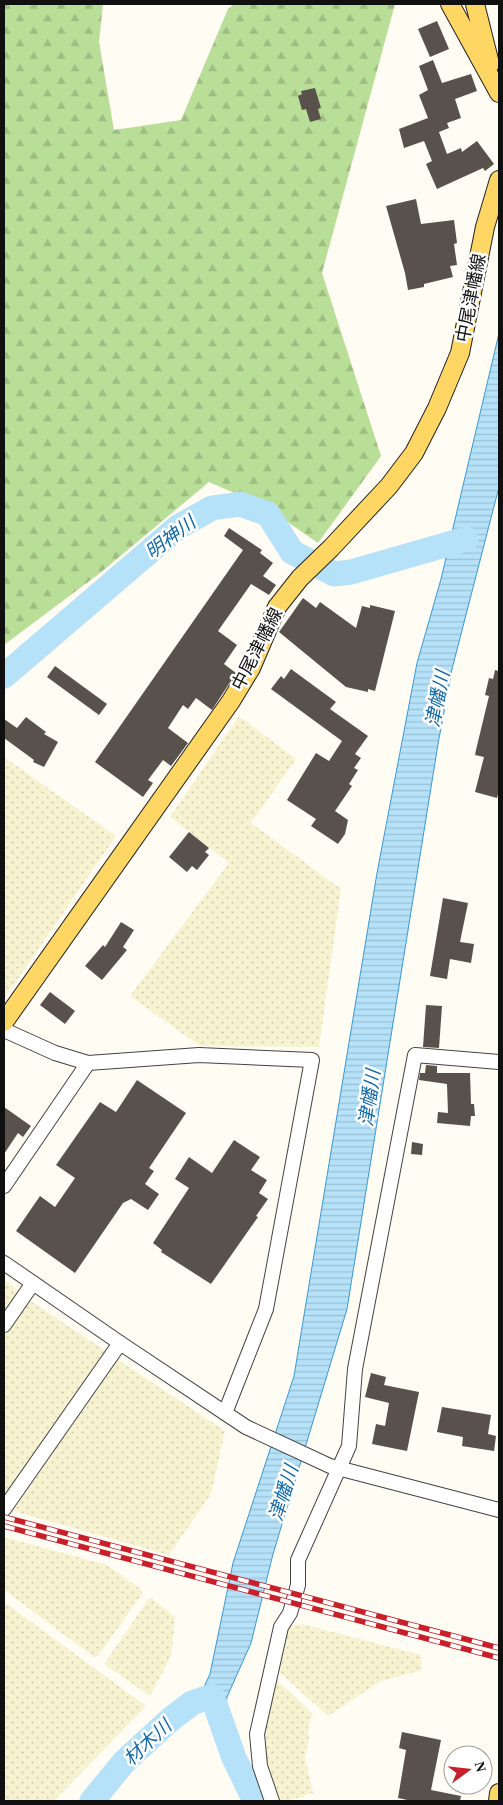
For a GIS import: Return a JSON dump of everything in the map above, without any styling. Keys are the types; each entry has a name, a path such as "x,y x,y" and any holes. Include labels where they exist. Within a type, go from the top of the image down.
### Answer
{"main road":[{"path":"450,4 498,90"},
{"path":"475,4 498,90"},
{"name":"中尾津幡線","path":"4,1022 231,701 251,668 277,607 300,578 389,486 414,453 438,408 460,353 485,227 499,180"},
{"path":"498,1801 499,1793"}],"street":[{"path":"4,1030 55,1053 88,1063 199,1055 312,1060 266,1309 225,1413"},
{"path":"272,1801 260,1766 257,1734 281,1627 290,1613 298,1585 298,1560 334,1467 349,1446 355,1369 415,1055 499,1062"},
{"path":"4,1186 88,1063"},
{"path":"4,1263 246,1427 334,1467 499,1510"},
{"path":"4,1326 33,1283"},
{"path":"4,1509 120,1343"}],"shaded area":[{"path":"239,716 296,759 251,823 341,889 319,1047 200,1046 130,996 229,863 170,817"},
{"path":"4,757 116,836 4,999"},
{"path":"4,1280 18,1290 19,1295 4,1317"},
{"path":"29,1300 106,1351 6,1495 4,1495 4,1336"},
{"path":"117,1359 225,1431 211,1494 169,1555 13,1511"},
{"path":"4,1537 107,1565 142,1590 142,1594 98,1656 94,1657 4,1590"},
{"path":"150,1597 175,1617 171,1656 150,1696 104,1664"},
{"path":"4,1602 146,1706 54,1801 8,1801 4,1798"},
{"path":"302,1624 421,1655 422,1670 381,1681 328,1716 277,1670 288,1627"},
{"path":"275,1678 313,1714 308,1727 309,1739 305,1757 313,1793 288,1801 277,1801 268,1781 263,1751 263,1720"}],"green space":[{"path":"4,4 103,4 99,42 114,130 181,120 228,9 234,4 395,4 322,273 381,456 318,543 266,507 209,482 100,573 4,645"}],"water":[{"path":"499,333 499,487 452,669 438,744 347,1309 273,1554 251,1643 227,1697 225,1710 227,1737 204,1704 192,1703 203,1689 210,1674 233,1563 294,1376 377,873 417,663 441,579"}],"building":[{"path":"437,21 449,49 430,57 418,29"},
{"path":"433,60 442,83 471,74 477,91 455,99 461,118 447,123 449,128 439,132 447,154 461,148 462,152 477,141 494,164 485,171 483,168 437,189 426,164 432,161 424,141 404,148 399,129 428,118 419,95 428,90 419,66"},
{"path":"315,88 321,108 318,109 321,119 310,122 306,109 302,110 298,96 302,94 301,91"},
{"path":"416,199 421,224 454,220 457,243 454,244 457,265 450,266 453,277 424,284 424,287 408,290 386,206"},
{"path":"229,528 262,550 260,553 273,563 263,576 276,585 269,595 251,584 218,631 237,645 224,664 236,673 212,710 196,698 188,709 183,705 168,728 188,743 171,766 163,760 148,780 153,783 143,797 95,762 243,550 224,536"},
{"path":"303,598 316,608 320,602 356,628 362,606 370,608 370,605 395,611 375,691 368,689 368,692 346,687 279,632"},
{"path":"55,666 107,704 99,715 47,677"},
{"path":"291,669 336,702 330,709 368,736 355,754 361,758 354,768 358,770 349,784 352,786 335,811 348,820 345,834 338,844 311,826 316,819 287,800 316,753 329,761 342,741 271,689 281,676 284,679"},
{"path":"495,670 499,671 499,791 497,798 475,792 484,757 475,755 489,696 485,695 489,678 493,679"},
{"path":"26,717 46,732 44,734 58,742 44,767 33,762 34,760 4,738 4,719 17,728"},
{"path":"189,832 209,848 205,852 209,855 197,870 192,866 187,872 169,857"},
{"path":"443,898 468,903 460,942 474,944 471,963 450,959 447,979 430,976"},
{"path":"121,922 134,930 123,947 127,950 102,980 85,966 103,945 105,947"},
{"path":"50,992 75,1011 65,1024 40,1005"},
{"path":"426,1005 442,1006 439,1048 423,1047"},
{"path":"426,1065 437,1066 437,1073 470,1073 471,1104 474,1104 475,1116 471,1116 470,1126 437,1123 438,1112 448,1113 447,1084 419,1080 420,1073 425,1073"},
{"path":"137,1080 186,1113 149,1168 154,1171 145,1184 159,1194 148,1210 131,1199 123,1203 75,1273 16,1231 40,1196 55,1207 75,1178 56,1165 100,1102 116,1112"},
{"path":"4,1107 31,1126 23,1137 18,1133 4,1154"},
{"path":"234,1140 260,1157 251,1170 267,1180 259,1193 268,1199 256,1216 258,1217 211,1284 161,1252 162,1250 153,1243 189,1188 175,1179 189,1157 212,1173"},
{"path":"412,1142 423,1144 422,1155 411,1154"},
{"path":"371,1373 386,1377 384,1385 419,1392 407,1451 372,1444 376,1424 385,1426 389,1403 365,1397"},
{"path":"442,1407 491,1415 488,1434 496,1436 494,1451 462,1446 463,1437 437,1432"},
{"path":"402,1732 441,1740 431,1790 443,1792 443,1795 461,1796 460,1801 412,1801 398,1798 406,1750 399,1748"}],"waterway":[{"name":"明神川","path":"4,676 178,527 212,508 240,504 268,514 292,552 334,574 351,572 466,539"},
{"name":"材木川","path":"92,1801 124,1762 171,1719 192,1703 212,1696"},
{"name":"津幡川","path":"215,1704 234,1758 255,1801"}],"railway":[{"path":"4,1517 499,1648"},
{"path":"4,1526 499,1658"}]}
